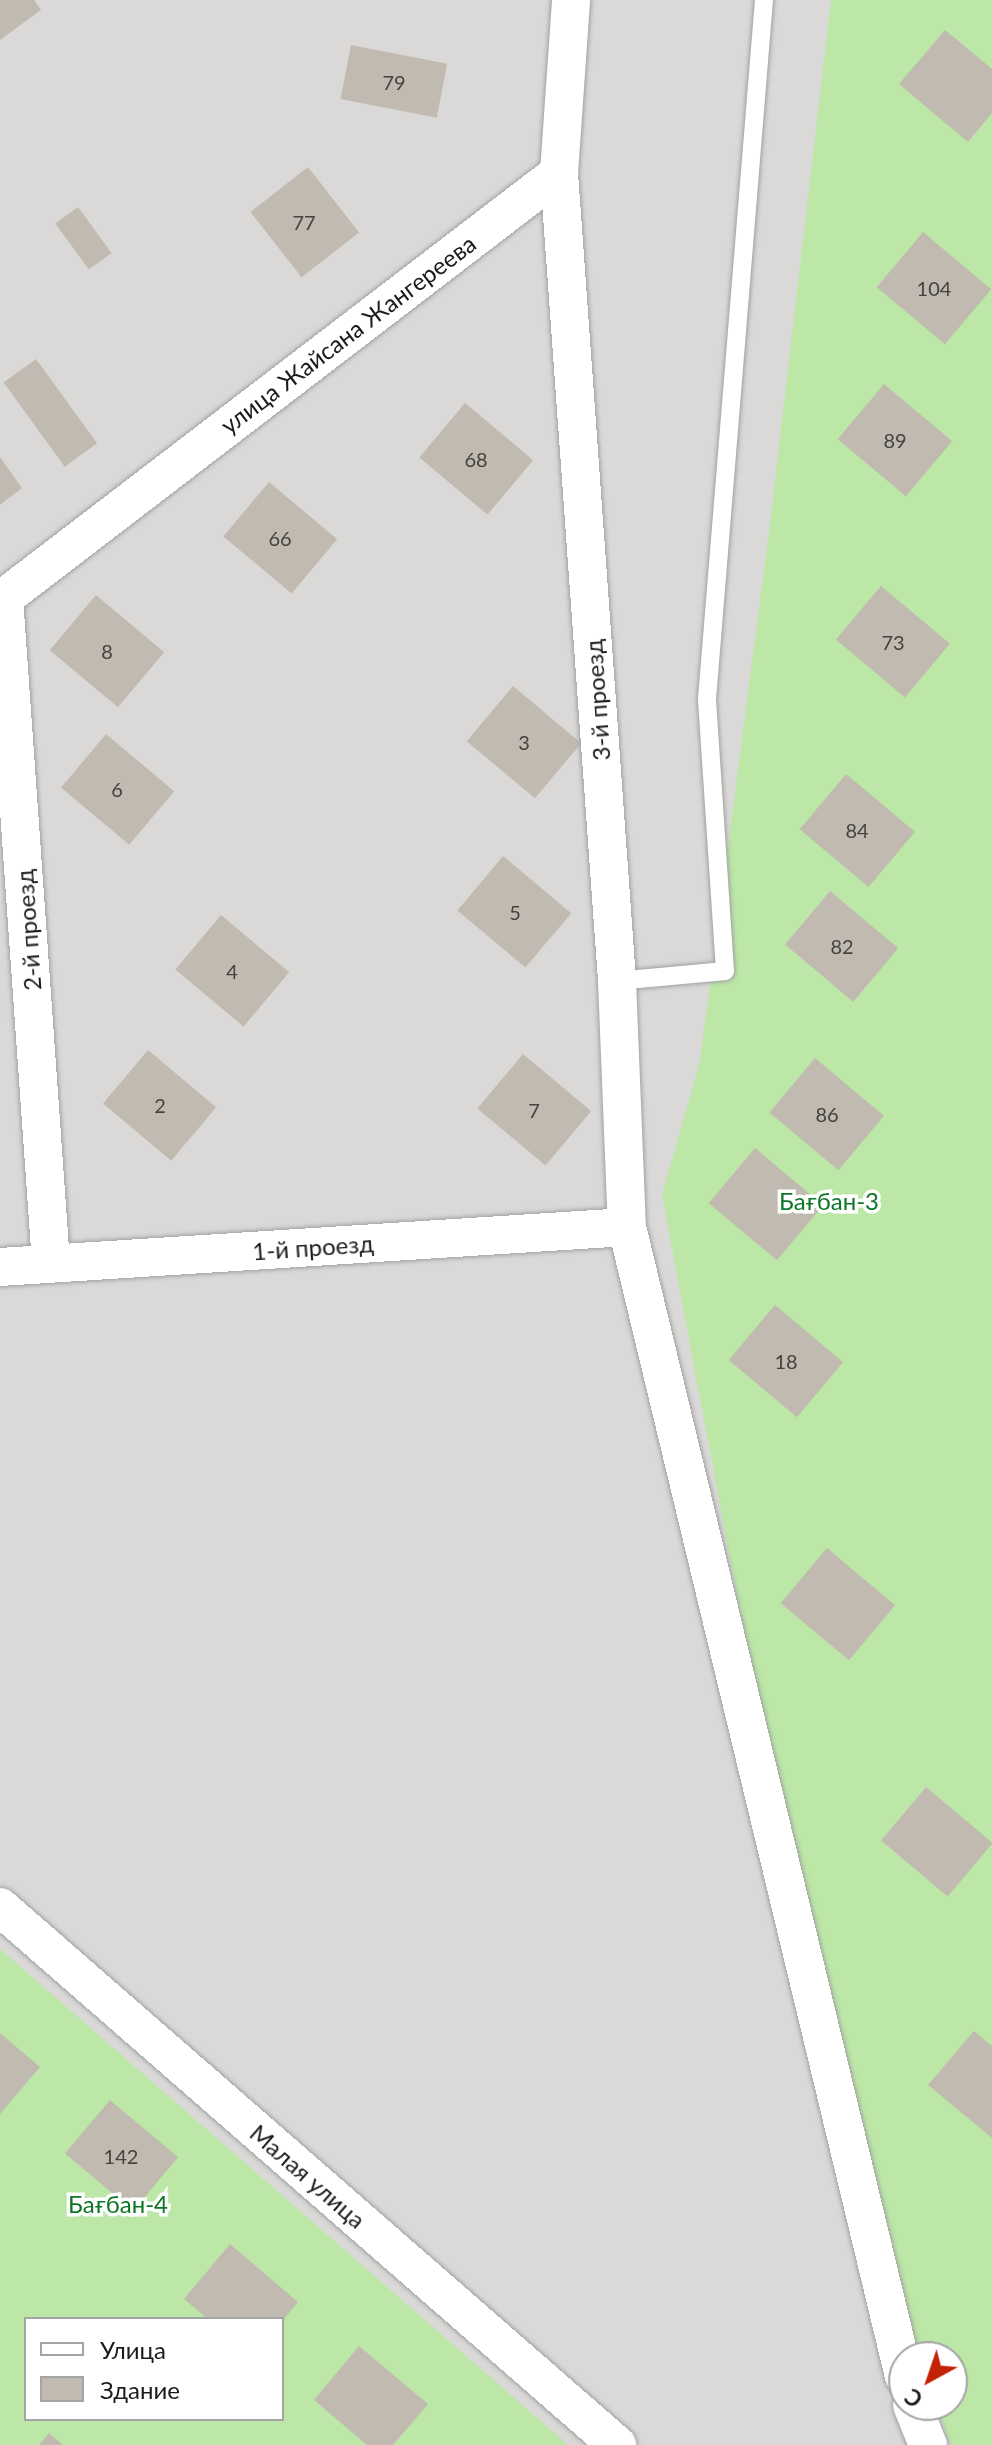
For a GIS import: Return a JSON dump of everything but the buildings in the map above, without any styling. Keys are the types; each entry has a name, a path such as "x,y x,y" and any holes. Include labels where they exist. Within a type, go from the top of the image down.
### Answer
{"street":[{"path":"559,173 571,0"},
{"name":"улица Жайсана Жангереева","path":"2,600 559,173"},
{"name":"3-й проезд","path":"559,173 617,981 627,1227 896,2341"},
{"name":"2-й проезд","path":"2,600 51,1263"},
{"name":"1-й проезд","path":"0,1267 627,1227"},
{"name":"Малая улица","path":"0,1907 617,2445"},
{"path":"918,2421 928,2445"}],"lane":[{"path":"617,981 725,971 707,699 764,0"}],"shaded area":[{"path":"0,0 992,0 992,2445 0,2445"}],"green space":[{"name":"Бағбан-3","path":"831,0 992,0 992,2445 951,2445 941,2421 968,2421 968,2341 910,2341 847,2183 662,1195 700,1061 769,532"},
{"name":"Бағбан-4","path":"0,1949 568,2445 0,2445"}]}
